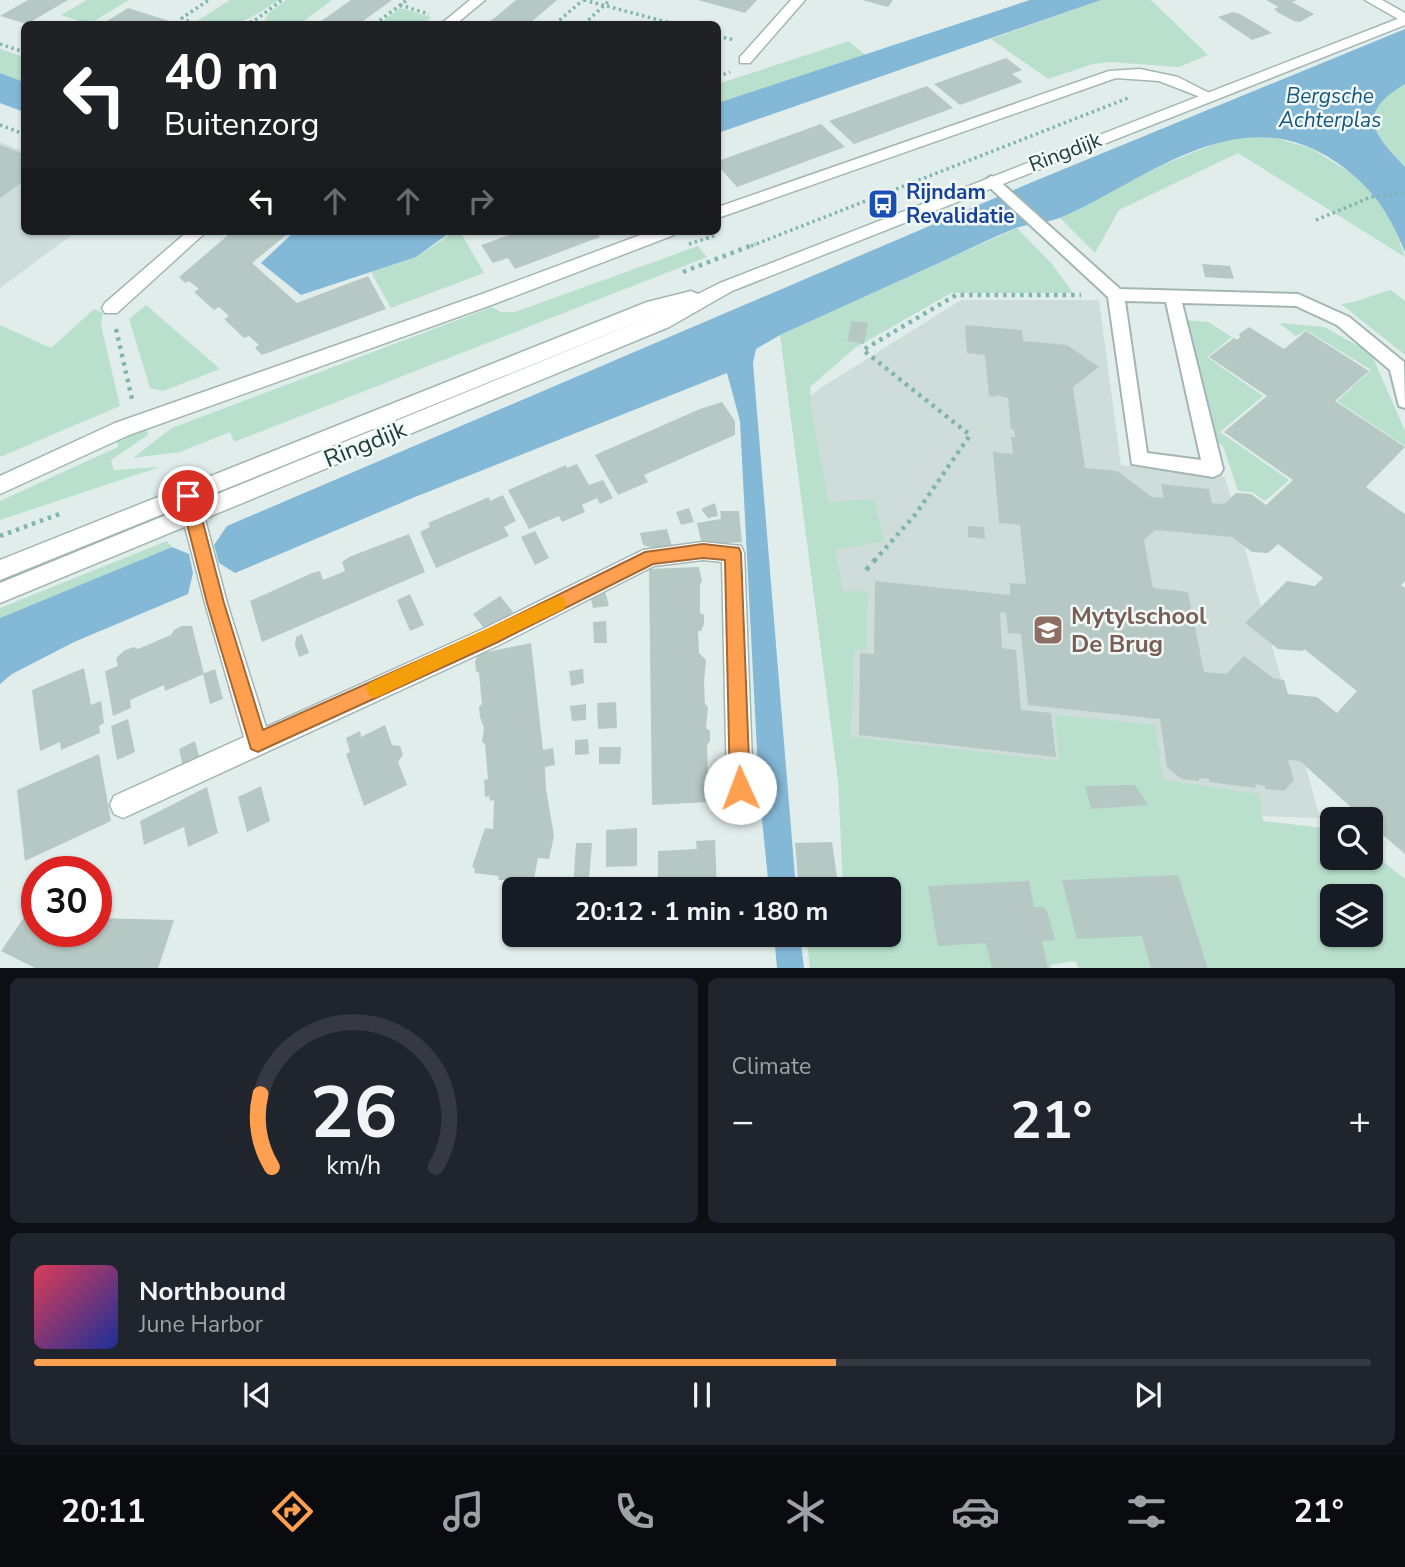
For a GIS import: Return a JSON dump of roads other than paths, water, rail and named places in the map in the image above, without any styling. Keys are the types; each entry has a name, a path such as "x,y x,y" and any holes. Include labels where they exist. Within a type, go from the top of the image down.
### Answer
{"street":[{"path":"444,20 478,0"},
{"path":"745,60 798,0"},
{"path":"1372,0 1405,20"},
{"name":"Ringdijk","path":"0,593 662,321 726,287 995,185 1208,96 1405,20"},
{"path":"721,212 1114,74 1142,72 1176,80 1208,96"},
{"path":"111,308 194,235"},
{"path":"0,485 130,426 657,235"},
{"path":"193,514 216,603 258,743"},
{"name":"Ringdijk","path":"0,570 193,514"},
{"path":"123,806 491,637 651,557 703,551 733,553 740,788"}],"lane":[{"path":"995,185 1116,295 1298,300 1343,321 1398,367 1405,401"},
{"path":"1116,295 1139,459 1213,469 1173,298"}],"water":[{"path":"1030,0 1101,0 721,132 721,102"},
{"name":"Bergsche Achterplas","path":"1405,29 1405,84 1379,105 1374,124 1384,144 1405,167 1405,252 1378,201 1336,162 1300,144 1265,137 1230,140 1196,150 1162,165 1062,217 1016,228 997,236 780,335 756,349 753,363 795,877 768,877 759,790 740,421 727,373 415,497 235,573 219,563 214,545 227,526 1030,183"},
{"path":"0,73 21,81 21,111 0,103"},
{"path":"291,235 446,235 416,257 301,295 261,263"},
{"path":"172,547 189,554 193,573 188,594 74,642 12,674 0,684 0,618"},
{"path":"775,947 801,947 804,968 777,968"}],"place":[{"name":"Rijndam Revalidatie","path":"883,204"},
{"name":"Mytylschool De Brug","path":"1048,630"}]}
